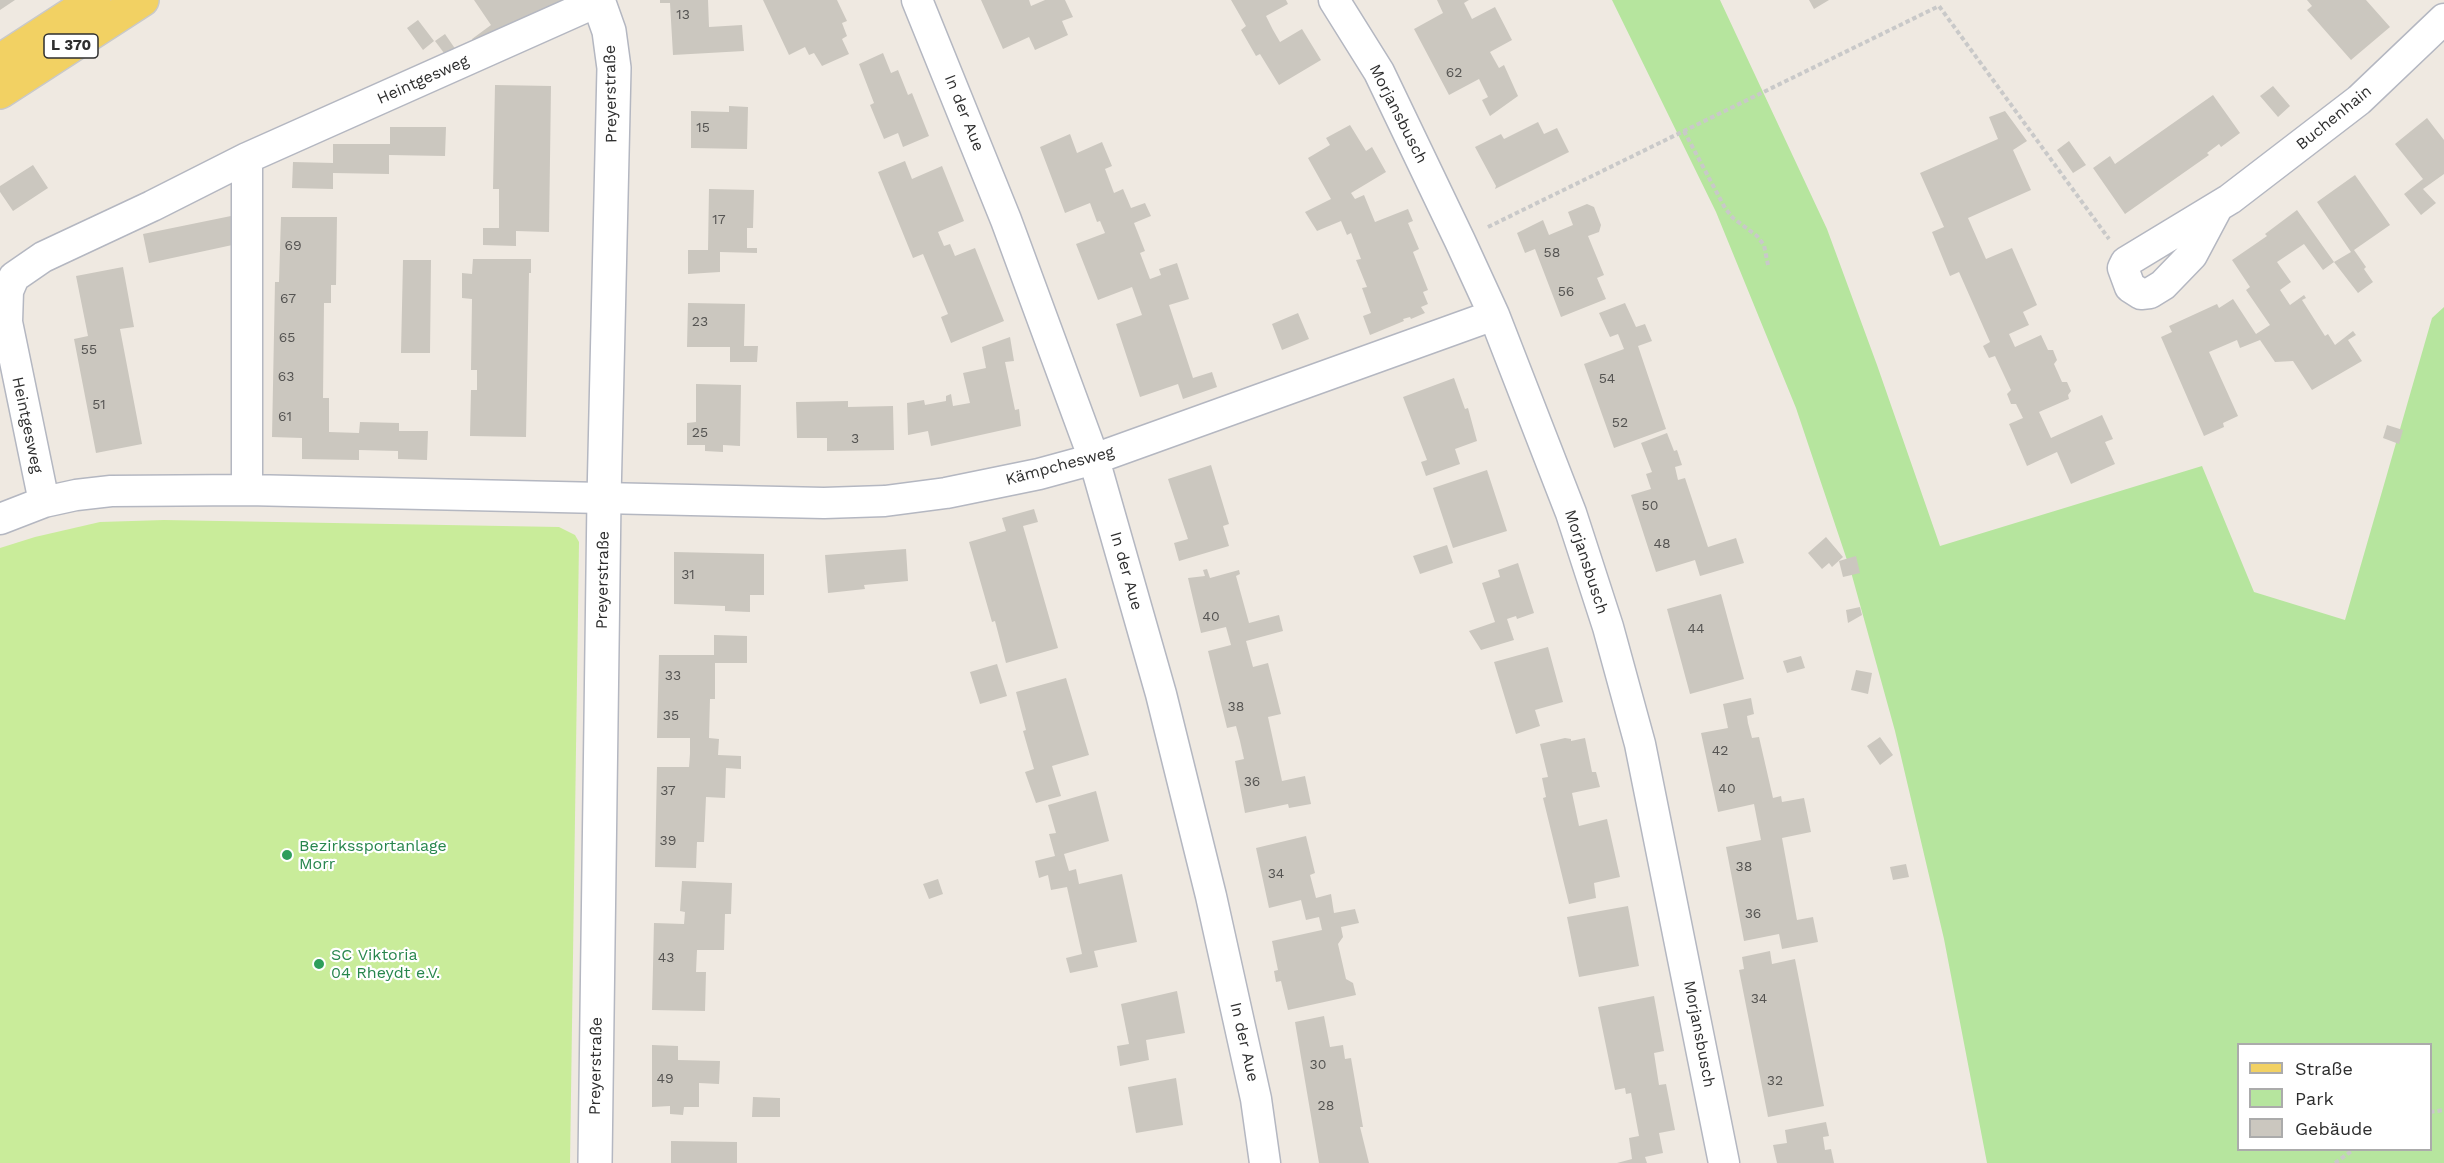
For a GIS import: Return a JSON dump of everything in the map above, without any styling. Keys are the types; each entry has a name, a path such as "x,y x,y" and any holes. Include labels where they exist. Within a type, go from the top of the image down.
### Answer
{"main road":[{"name":"L 370","path":"0,61 94,0"},
{"name":"L 370","path":"0,92 142,0"}],"street":[{"name":"In der Aue","path":"917,0 1006,220 1094,459 1161,694 1208,885 1256,1098 1265,1163"},
{"name":"Morjansbusch","path":"1334,0 1378,72 1461,241 1494,315 1571,513 1608,627 1640,744 1724,1163"},
{"name":"Heintgesweg","path":"44,502 7,322 7,266 43,257 247,158 598,1"},
{"name":"Preyerstraße","path":"594,1163 604,499 614,68 609,31 598,1"},
{"name":"Buchenhain","path":"2217,208 2192,255 2172,278 2156,290 2141,294 2134,291 2124,273 2123,268 2126,262 2217,208 2359,100 2444,19"},
{"path":"247,158 247,490"},
{"name":"Kämpchesweg","path":"604,499 824,503 885,501 946,493 1039,474 1094,459 1494,315"},
{"path":"0,519 44,502 111,491 247,490 604,499"}],"path":[{"path":"1461,241 1939,6 2126,262"},
{"path":"1684,131 1725,208 1764,245 1768,265"},
{"path":"2335,1163 2350,1151"}],"green space":[{"path":"1612,0 1720,0 1827,229 1940,546 2202,466 2254,592 2345,620 2432,318 2444,307 2444,1163 1987,1163 1944,939 1895,731 1851,572 1796,408 1716,212"},
{"name":"Bezirkssportanlage Morr","path":"164,520 559,527 575,535 579,542 570,1163 0,1163 0,548 35,537 100,522"}],"building":[{"path":"0,0 15,0 0,10"},
{"path":"474,0 562,0 535,21 477,48 472,39 491,25"},
{"path":"660,0 708,0 709,27 742,25 744,51 673,55 670,3 660,3"},
{"path":"763,0 837,0 847,21 842,23 847,36 842,39 849,54 822,66 814,53 809,55 805,47 789,55"},
{"path":"981,0 1029,0 1031,6 1045,0 1065,0 1073,17 1062,21 1068,35 1035,50 1029,37 1003,49"},
{"path":"1231,0 1286,0 1288,4 1266,16 1280,42 1302,29 1321,60 1279,85 1260,54 1256,56 1241,30 1246,26"},
{"path":"1437,0 1469,0 1464,3 1472,19 1495,7 1512,40 1490,52 1499,68 1504,65 1518,96 1490,116 1482,100 1488,97 1479,79 1449,95 1414,29 1443,13"},
{"path":"1809,0 1829,0 1814,9"},
{"path":"2307,0 2366,0 2390,27 2351,60 2307,10 2312,6"},
{"path":"418,20 434,41 423,50 407,28"},
{"path":"445,34 456,50 447,57 435,41"},
{"path":"883,53 891,73 898,70 908,95 912,93 929,136 903,147 898,133 884,139 870,105 874,103 859,64"},
{"path":"495,85 551,86 549,232 516,231 516,246 483,245 483,228 499,228 499,189 493,189"},
{"path":"2273,86 2290,106 2278,117 2260,96"},
{"path":"2213,95 2240,133 2221,147 2219,144 2207,153 2209,155 2125,214 2093,168 2110,156 2115,164"},
{"path":"729,106 748,107 747,149 691,148 691,111 729,112"},
{"path":"2005,111 2027,141 2013,150 2031,190 1968,218 1986,259 2012,248 2037,305 2023,312 2029,325 2009,334 2015,347 2041,335 2048,350 2053,350 2057,360 2054,364 2062,382 2067,382 2071,391 2068,395 2069,399 2039,412 2051,438 2102,415 2113,439 2105,442 2115,464 2071,484 2057,452 2027,466 2009,424 2023,418 2016,404 2011,404 2007,394 2011,390 1995,356 1989,358 1983,346 1990,342 1959,272 1950,276 1932,232 1944,227 1920,173 1998,139 1989,117"},
{"path":"2427,118 2444,140 2444,174 2423,189 2436,203 2421,215 2404,194 2423,179 2395,144"},
{"path":"1538,122 1544,134 1557,128 1569,152 1495,189 1496,186 1475,147 1501,134 1504,139"},
{"path":"1350,125 1366,151 1372,147 1386,172 1351,193 1355,199 1364,195 1375,222 1408,209 1413,221 1408,223 1419,249 1413,252 1428,290 1423,292 1428,304 1421,307 1425,313 1411,319 1410,317 1403,319 1404,321 1370,335 1363,316 1371,313 1362,288 1367,287 1356,260 1361,259 1351,233 1347,235 1341,221 1317,231 1305,212 1331,199 1308,158 1330,145 1326,138"},
{"path":"390,127 446,127 445,156 389,155 389,174 333,173 333,189 292,188 293,162 333,163 333,144 390,144"},
{"path":"1070,134 1077,153 1102,142 1112,166 1105,169 1114,193 1123,189 1131,208 1145,203 1151,216 1134,223 1145,251 1140,253 1150,279 1161,275 1159,269 1177,263 1189,299 1169,305 1193,378 1212,372 1217,387 1183,399 1178,384 1140,397 1116,324 1142,315 1132,287 1098,300 1076,244 1105,233 1100,221 1097,222 1090,203 1065,213 1040,147"},
{"path":"2069,141 2086,165 2073,173 2057,150"},
{"path":"905,161 912,179 942,166 964,221 938,232 944,246 950,244 955,256 975,248 1004,321 951,343 941,317 948,314 923,254 913,258 878,172"},
{"path":"33,165 48,188 13,211 0,192 0,186"},
{"path":"2355,175 2390,225 2354,250 2373,282 2358,293 2334,262 2351,252 2317,202"},
{"path":"709,189 754,190 753,228 747,228 747,248 757,248 757,253 720,252 720,272 688,274 688,250 708,250"},
{"path":"1587,204 1594,207 1601,225 1599,232 1588,236 1604,275 1597,278 1606,299 1561,317 1535,249 1525,253 1517,233 1543,220 1549,235 1573,225 1568,212"},
{"path":"2297,210 2334,262 2323,270 2304,244 2277,262 2291,282 2280,290 2290,305 2304,295 2306,298 2302,300 2325,336 2328,334 2335,345 2353,331 2356,335 2348,340 2362,361 2312,390 2293,361 2275,362 2260,340 2240,348 2237,340 2209,352 2238,416 2223,423 2224,427 2204,436 2161,337 2172,332 2169,326 2217,304 2219,308 2233,299 2256,334 2270,325 2246,290 2250,287 2232,260 2267,236 2265,234"},
{"path":"231,216 237,244 149,263 143,234"},
{"path":"281,217 337,217 336,285 331,285 331,303 324,303 323,398 329,398 329,432 359,433 360,422 399,423 399,431 428,431 427,460 398,459 398,451 359,450 359,460 302,459 302,438 272,437 275,282 279,282"},
{"path":"473,259 531,259 526,437 470,436 471,390 477,390 477,370 471,370 472,299 462,298 462,273 472,274"},
{"path":"403,260 431,260 430,353 401,353"},
{"path":"123,267 134,327 120,329 142,444 96,453 74,339 88,336 76,276"},
{"path":"688,303 745,304 744,346 758,346 757,362 730,362 730,347 687,347"},
{"path":"1625,303 1636,327 1645,324 1652,341 1638,346 1666,429 1614,448 1584,364 1624,349 1618,334 1610,337 1599,313"},
{"path":"1298,313 1309,339 1282,350 1272,324"},
{"path":"1010,337 1014,361 1005,362 1015,410 1019,409 1021,426 931,446 928,431 908,435 907,403 924,400 925,405 946,401 946,396 951,394 953,406 970,403 963,373 986,368 982,347"},
{"path":"1454,378 1465,409 1468,408 1477,441 1455,449 1460,464 1426,476 1421,462 1427,460 1403,397"},
{"path":"696,384 741,385 740,446 723,445 723,452 705,451 705,445 687,445 687,423 696,422"},
{"path":"848,401 848,407 893,406 894,450 827,451 827,438 797,438 796,402"},
{"path":"2387,425 2403,430 2399,444 2383,438"},
{"path":"1667,433 1674,451 1677,450 1682,465 1675,467 1678,480 1685,478 1708,547 1736,538 1744,563 1700,576 1695,560 1656,572 1631,495 1651,489 1646,474 1652,472 1641,443"},
{"path":"1211,465 1229,524 1223,526 1229,546 1179,561 1174,543 1188,539 1168,479"},
{"path":"1487,470 1507,531 1453,548 1433,488"},
{"path":"1034,509 1038,522 1023,526 1058,648 1006,663 969,542 1006,531 1002,518"},
{"path":"1826,537 1843,557 1832,567 1829,563 1822,569 1808,553"},
{"path":"1447,545 1453,563 1420,574 1413,556"},
{"path":"906,549 908,581 864,585 865,589 828,593 825,555"},
{"path":"674,552 764,554 764,595 750,595 750,612 725,611 725,606 674,604"},
{"path":"1856,556 1860,573 1843,577 1839,561"},
{"path":"1518,563 1534,613 1517,619 1516,616 1507,619 1514,640 1481,650 1469,631 1495,622 1482,583 1500,577 1498,570"},
{"path":"1207,569 1210,578 1239,570 1240,574 1236,576 1249,623 1279,615 1283,631 1246,641 1253,667 1268,663 1281,714 1268,717 1282,781 1305,776 1311,804 1289,808 1288,804 1245,813 1235,761 1244,759 1240,741 1236,726 1227,728 1208,651 1231,645 1226,627 1201,633 1188,578 1205,576 1203,570"},
{"path":"1721,594 1744,679 1690,694 1667,609"},
{"path":"1860,607 1862,615 1848,623 1846,610"},
{"path":"714,635 747,636 747,663 715,663 715,699 710,699 709,738 719,739 718,755 741,756 741,769 726,768 725,798 706,797 704,842 697,842 696,868 655,867 657,767 689,767 690,754 690,738 657,738 659,655 714,655"},
{"path":"1548,647 1563,702 1535,710 1540,726 1516,734 1494,662"},
{"path":"1801,656 1805,668 1787,673 1783,661"},
{"path":"997,664 1007,696 980,704 970,672"},
{"path":"1856,670 1872,673 1868,694 1851,690"},
{"path":"1066,678 1089,755 1052,766 1061,796 1036,803 1025,772 1034,769 1023,731 1026,730 1016,692"},
{"path":"1751,698 1754,714 1747,716 1748,723 1752,738 1759,737 1773,798 1781,796 1782,802 1804,798 1811,832 1782,838 1797,920 1813,917 1818,942 1782,949 1779,934 1744,941 1726,847 1761,840 1754,804 1718,812 1701,733 1728,728 1723,704"},
{"path":"1880,737 1893,755 1880,765 1867,746"},
{"path":"1565,738 1571,741 1585,738 1592,772 1596,772 1600,787 1572,793 1579,826 1607,819 1620,877 1594,883 1596,898 1569,904 1543,798 1546,797 1542,778 1548,777 1540,744"},
{"path":"1096,791 1109,841 1064,854 1069,871 1076,869 1079,884 1122,874 1137,942 1094,951 1098,967 1070,973 1066,958 1082,954 1067,887 1051,890 1048,875 1039,878 1035,861 1055,856 1049,834 1056,833 1048,805"},
{"path":"1306,836 1315,873 1310,875 1316,898 1331,894 1334,913 1355,909 1359,923 1341,927 1343,937 1338,944 1346,979 1353,983 1356,995 1288,1010 1281,981 1276,982 1274,971 1278,970 1272,941 1322,930 1319,917 1306,920 1301,900 1269,908 1256,848"},
{"path":"1906,864 1909,877 1893,880 1890,867"},
{"path":"938,879 943,894 929,899 923,884"},
{"path":"682,881 732,883 731,914 725,914 724,950 697,950 696,972 706,972 705,1011 652,1010 654,923 684,924 685,912 680,911"},
{"path":"1628,906 1639,966 1579,977 1567,917"},
{"path":"1770,951 1772,964 1795,959 1824,1106 1768,1117 1739,970 1744,969 1742,957"},
{"path":"1177,991 1185,1033 1146,1040 1149,1060 1120,1066 1117,1046 1129,1044 1121,1004"},
{"path":"1654,996 1664,1051 1654,1053 1659,1085 1666,1084 1675,1130 1659,1133 1663,1153 1645,1157 1647,1163 1617,1163 1632,1159 1629,1138 1639,1136 1631,1093 1626,1094 1625,1088 1615,1090 1598,1007"},
{"path":"1324,1016 1330,1047 1343,1045 1345,1059 1351,1058 1363,1127 1360,1127 1369,1163 1319,1163 1295,1022"},
{"path":"652,1045 678,1046 678,1060 720,1061 719,1084 699,1083 699,1107 684,1107 683,1115 670,1114 670,1106 652,1107"},
{"path":"1176,1078 1183,1125 1136,1133 1128,1087"},
{"path":"753,1097 780,1098 780,1117 752,1117"},
{"path":"1826,1122 1829,1136 1823,1137 1825,1150 1831,1149 1834,1163 1777,1163 1773,1145 1787,1143 1785,1130"},
{"path":"671,1141 737,1142 737,1163 671,1163"}],"place":[{"name":"Bezirkssportanlage Morr","path":"287,855"},
{"name":"SC Viktoria 04 Rheydt e.V.","path":"319,964"}]}
